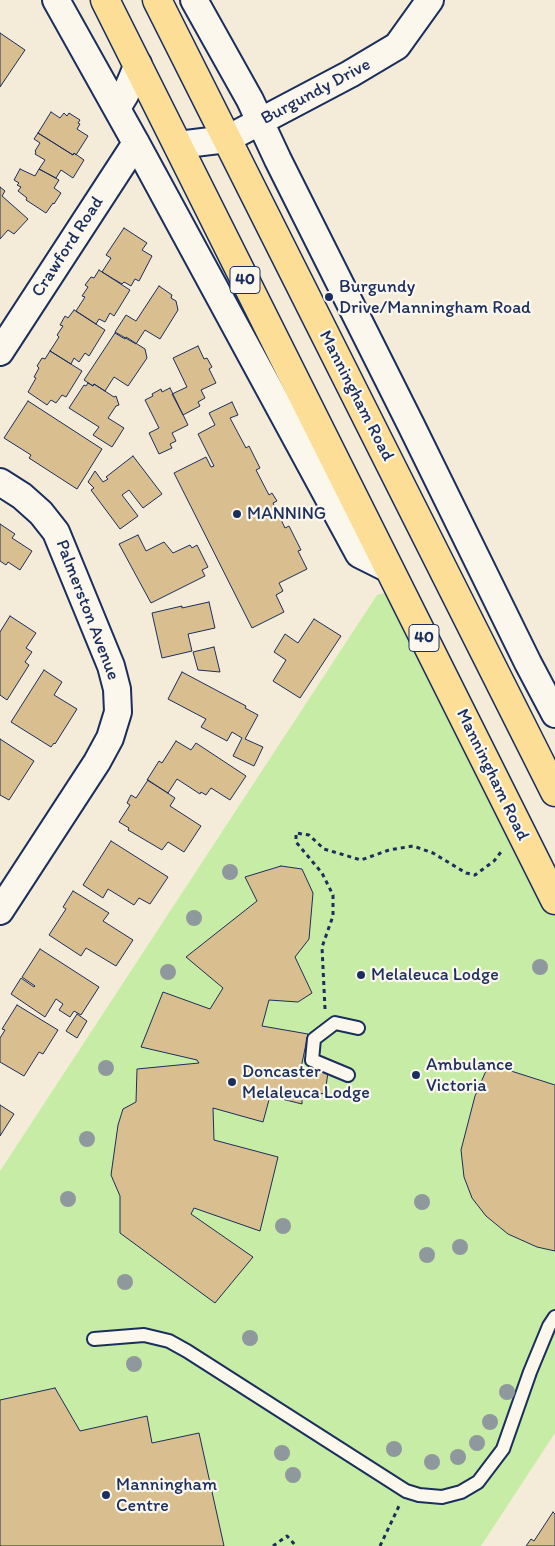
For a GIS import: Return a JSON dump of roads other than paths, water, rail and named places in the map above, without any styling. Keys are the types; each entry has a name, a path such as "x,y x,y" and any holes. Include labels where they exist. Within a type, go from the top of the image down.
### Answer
{"main road":[{"name":"Manningham Road","path":"106,5 138,64 389,569 545,857 553,892"},
{"name":"Manningham Road","path":"163,5 227,139 555,792"}],"street":[{"path":"56,0 117,108 359,554 389,569"},
{"name":"Manningham Road","path":"194,0 261,121 278,160 555,714"},
{"name":"Burgundy Drive","path":"178,145 227,139 350,74 397,46 430,0"},
{"path":"117,108 125,95 138,64"},
{"name":"Crawford Road","path":"0,352 136,143"},
{"name":"Palmerston Avenue","path":"0,482 22,496 41,513 56,532 111,666 117,689 118,712 110,738 97,762 0,911"}],"lane":[{"path":"348,1075 312,1060 314,1039 335,1023 358,1028"},
{"path":"94,1339 144,1335 170,1341 406,1491 419,1495 442,1497 461,1492 478,1482 503,1449 530,1372 549,1326 555,1317"}],"place":[{"name":"Burgundy Drive/Manningham Road","path":"329,297"},
{"name":"MANNING","path":"237,514"},
{"name":"Melaleuca Lodge","path":"361,975"},
{"name":"Ambulance Victoria","path":"416,1075"},
{"name":"Doncaster Melaleuca Lodge","path":"232,1082"},
{"name":"Manningham Centre","path":"106,1495"}]}
